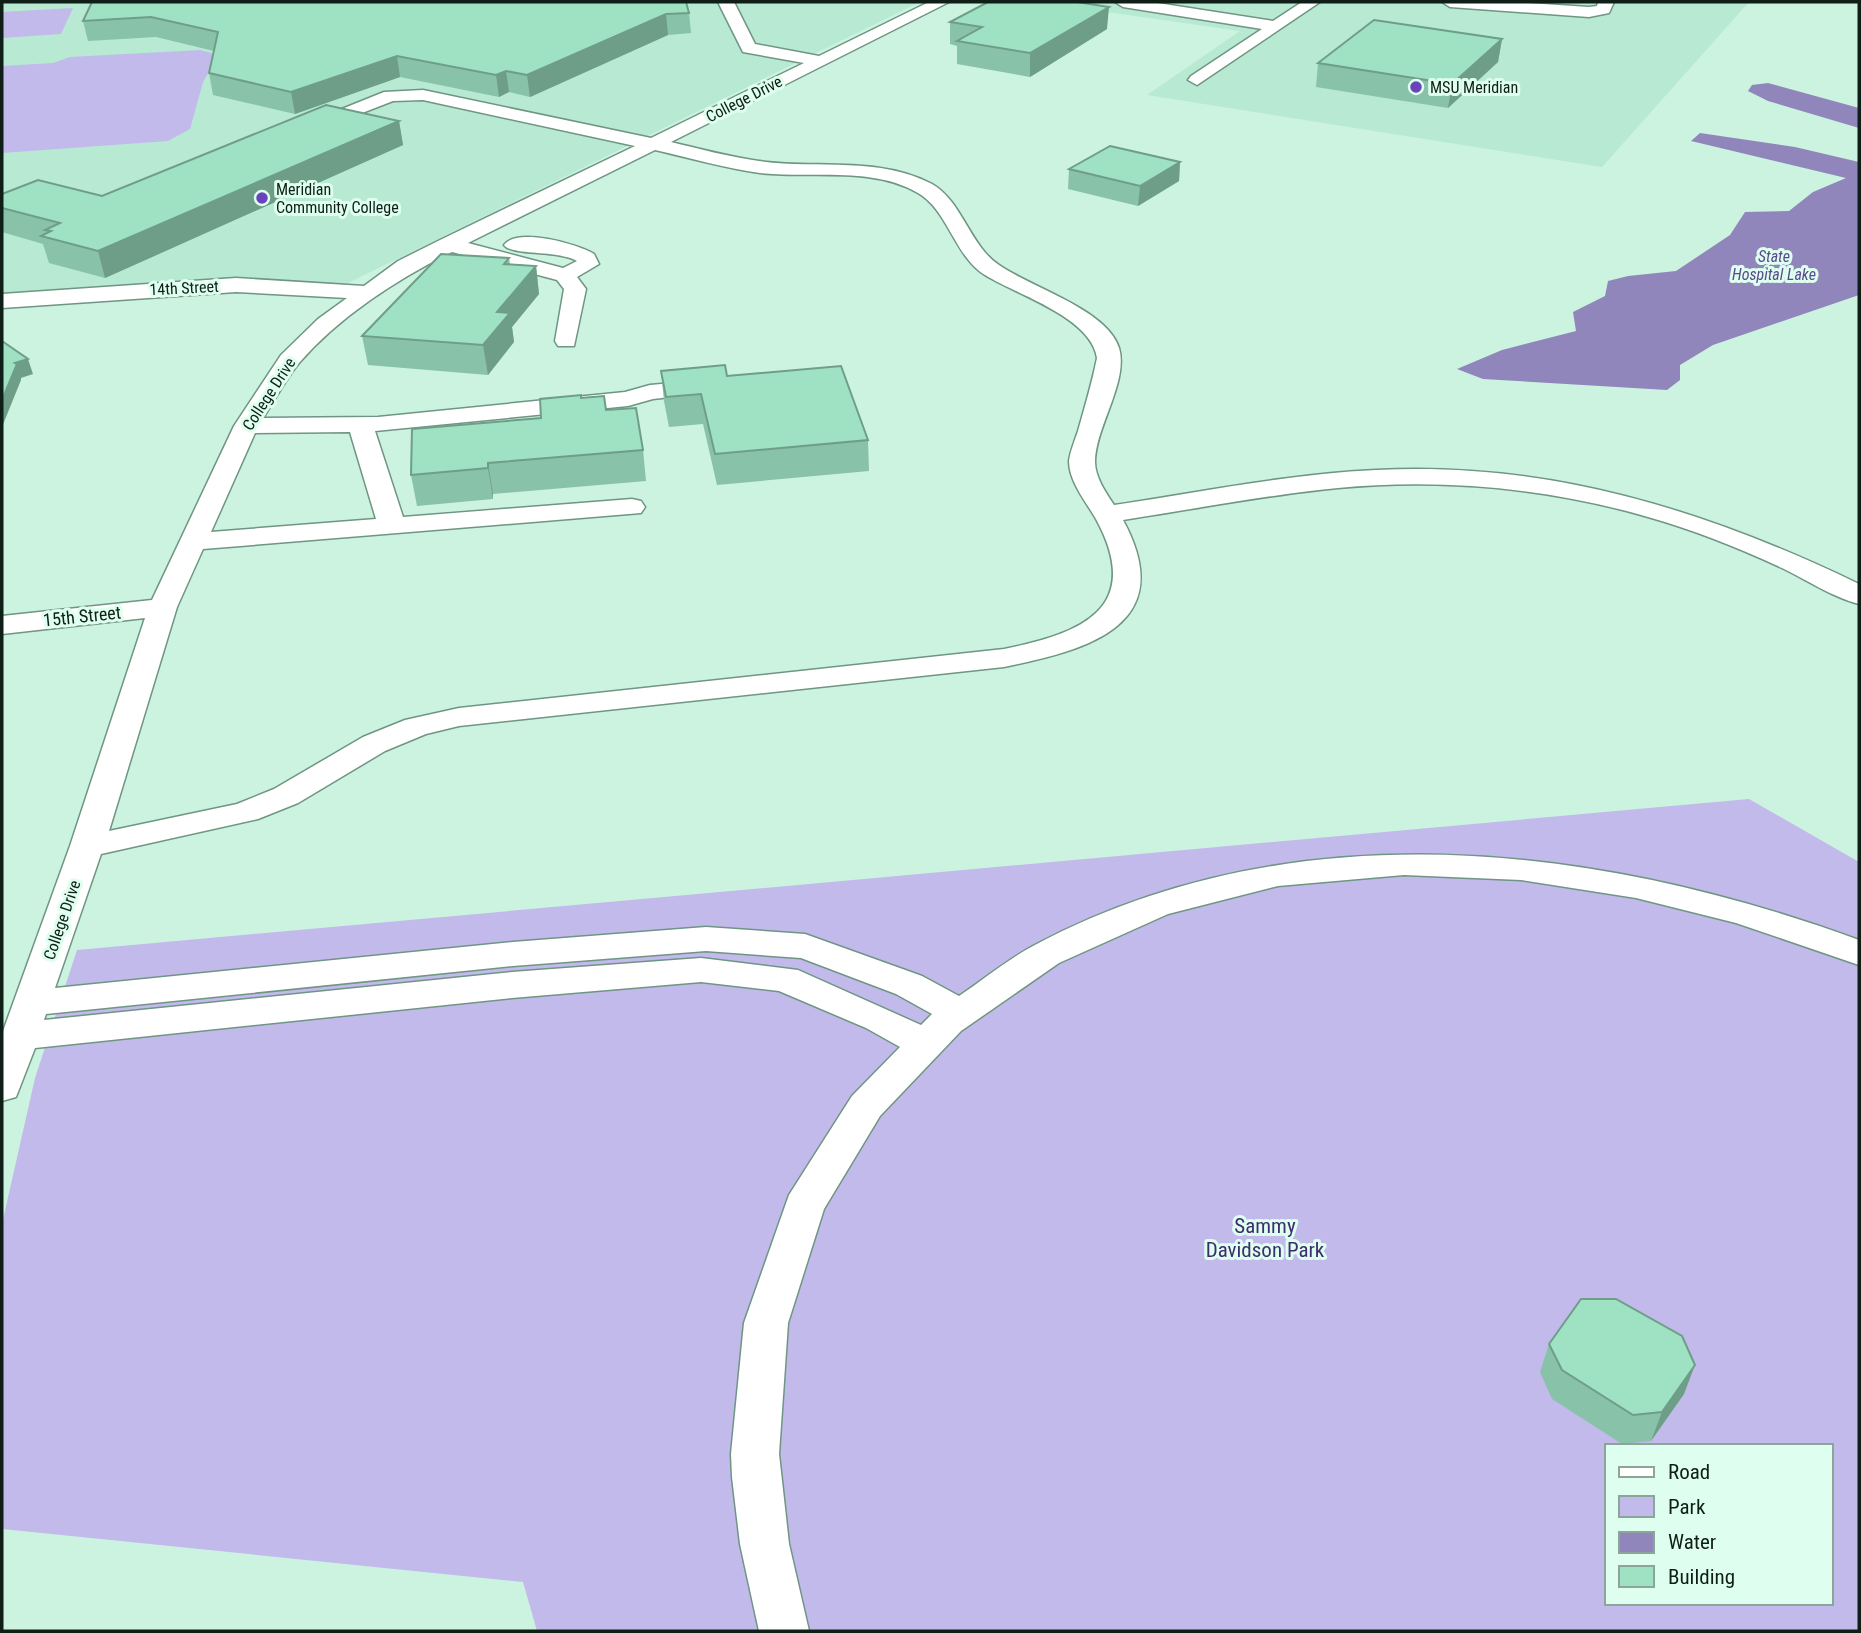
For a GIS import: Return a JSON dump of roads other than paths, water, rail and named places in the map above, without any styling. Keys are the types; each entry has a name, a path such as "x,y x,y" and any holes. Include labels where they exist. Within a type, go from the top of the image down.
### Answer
{"street":[{"path":"726,2 749,48 819,61"},
{"name":"College Drive","path":"2,1087 87,846 163,607 246,426 289,360 326,324 366,293 447,244 941,2"},
{"path":"1123,2 1276,19"},
{"path":"1168,2 1276,19"},
{"path":"1197,80 1276,19 1296,12 1312,2"},
{"path":"1450,2 1555,6 1597,12 1603,10 1606,2"},
{"path":"87,846 246,812 286,796 374,744 416,727 459,717 1004,658 1070,643 1114,619 1125,603 1129,584 1127,566 1107,514 1087,482 1082,461 1105,379 1109,359 1107,346 1088,324 1070,311 989,269 960,234 935,195 923,187 886,175 760,167 424,95 390,96 301,132"},
{"path":"447,244 565,275 575,289 566,341"},
{"name":"14th Street","path":"2,301 236,285 366,293"},
{"path":"246,426 364,425 628,399 650,392 729,385"},
{"path":"364,425 362,433 390,517 388,527"},
{"path":"1107,514 1346,481 1417,477 1513,484 1609,500 1689,521 1783,558 1859,595"},
{"path":"193,542 632,507"},
{"name":"15th Street","path":"2,625 163,607"},
{"path":"784,1631 764,1551 755,1453 760,1362 777,1279 805,1205 842,1137 887,1078 921,1042 994,985 1053,949 1117,919 1183,896 1266,878 1388,865 1477,865 1555,872 1635,885 1715,904 1797,929 1859,953"},
{"path":"26,1020 513,954 706,939 805,946 909,985 958,1012"},
{"path":"26,1020 701,970 785,979 879,1019 921,1042"}],"water":[{"path":"1768,83 1859,108 1859,128 1768,101 1748,91 1752,85"},
{"name":"State Hospital Lake","path":"1700,133 1795,147 1859,162 1859,295 1713,345 1680,365 1680,380 1667,390 1483,379 1457,369 1502,350 1576,331 1573,312 1605,296 1608,281 1676,271 1730,235 1745,212 1789,211 1813,192 1846,178 1691,141"}],"place":[{"name":"MSU Meridian","path":"1416,87"},
{"name":"Meridian Community College","path":"262,198"}],"park label":[{"name":"Sammy Davidson Park","path":"1265,1238"}]}
